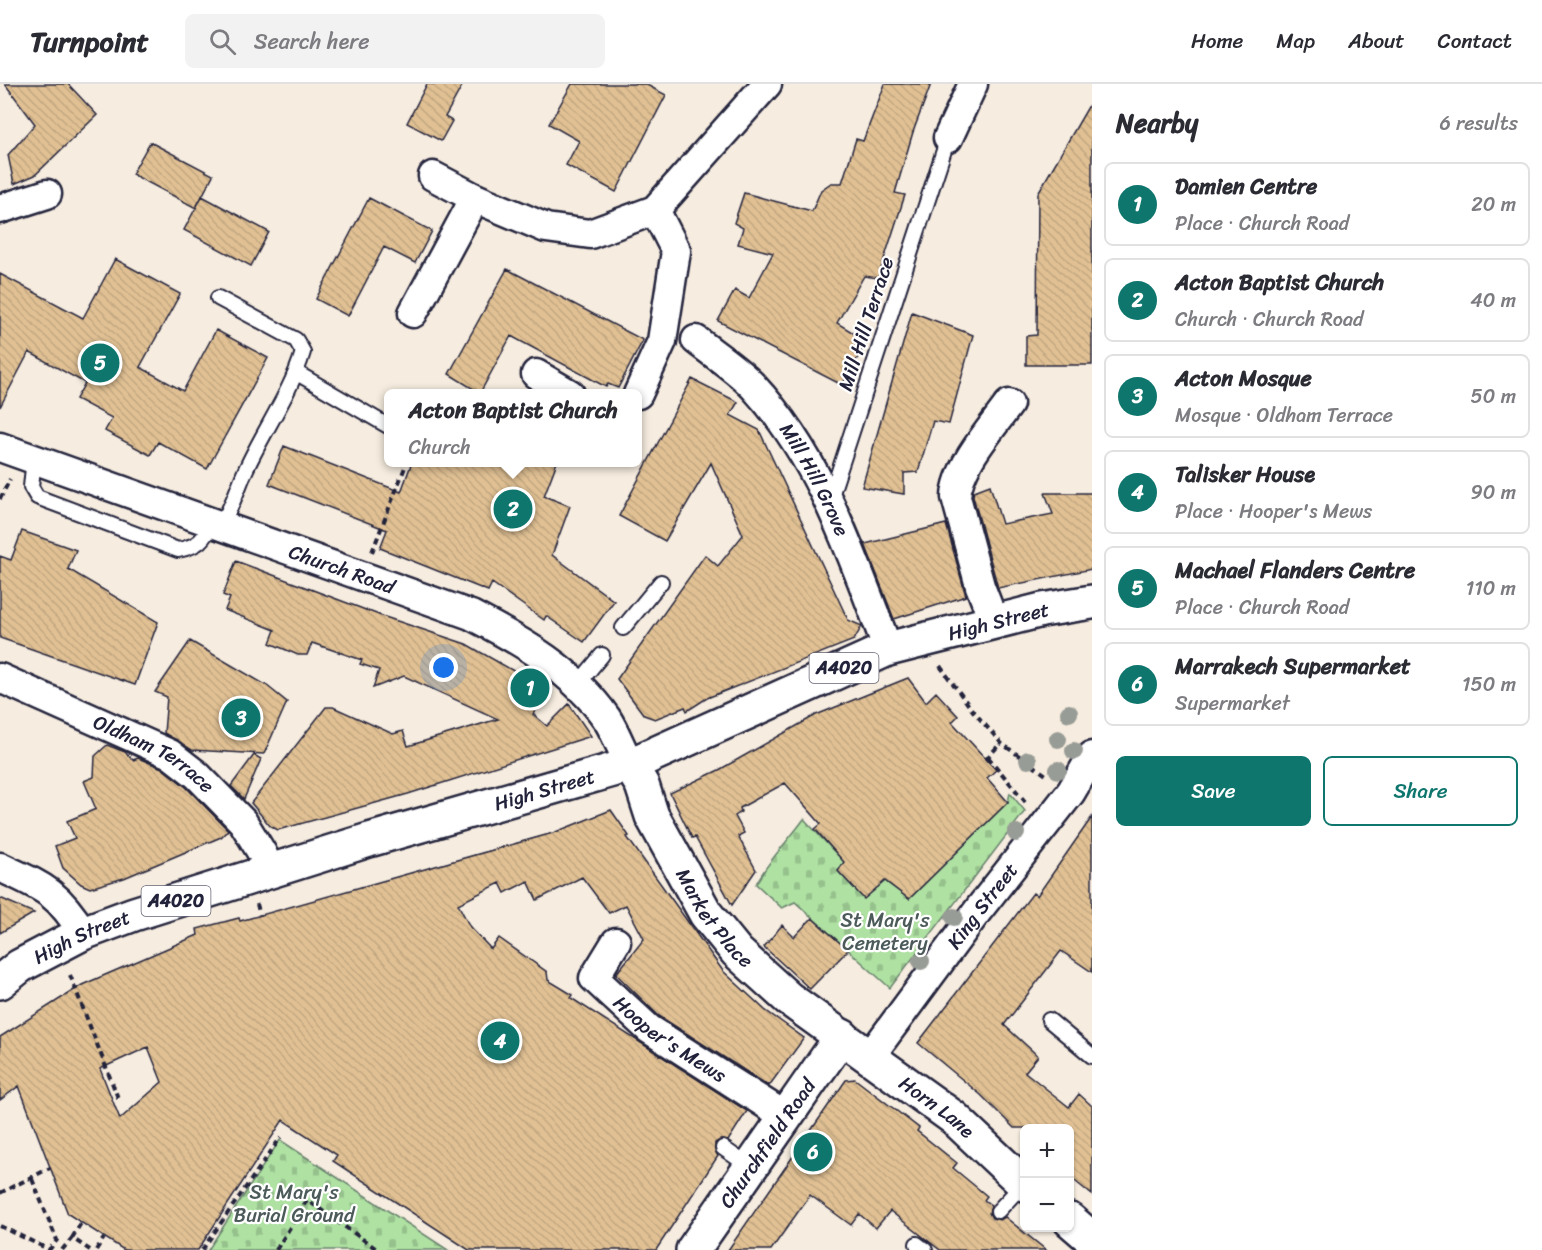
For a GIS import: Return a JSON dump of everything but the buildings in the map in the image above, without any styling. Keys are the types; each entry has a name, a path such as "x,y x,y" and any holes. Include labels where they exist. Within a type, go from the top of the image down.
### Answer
{"main road":[{"name":"High Street","path":"0,982 20,966 83,933 134,914 369,840 630,765 888,649 931,636 1042,610 1092,602"},
{"name":"Market Place","path":"630,765 642,785 652,816 706,914 724,938 789,999 842,1036"},
{"name":"Horn Lane","path":"842,1036 871,1055 954,1118 1020,1180"},
{"name":"Churchfield Road","path":"693,1250 784,1116 842,1036"},
{"path":"1074,1223 1092,1239"}],"street":[{"path":"433,176 475,198 546,228 590,234 655,210 767,84"},
{"path":"944,148 973,84"},
{"path":"0,209 47,194"},
{"path":"413,313 475,198"},
{"path":"640,389 662,341 676,251 655,210"},
{"name":"Mill Hill Grove","path":"696,340 752,385 793,435 830,501 888,649"},
{"path":"536,374 563,389"},
{"path":"994,622 980,586 956,497 957,485 978,446 1009,405"},
{"name":"Church Road","path":"0,447 471,615 525,643 578,684 608,721 630,765"},
{"name":"Oldham Terrace","path":"0,678 170,754 197,775 232,809 262,853 271,872"},
{"name":"King Street","path":"871,1055 979,909 1071,792 1092,756"},
{"path":"0,867 58,898 83,933"},
{"name":"Hooper's Mews","path":"616,942 594,978 649,1029 784,1116"}],"lane":[{"name":"Mill Hill Terrace","path":"830,501 944,148"},
{"path":"33,458 31,487 38,497 178,550 194,547 217,523 238,493 246,468 297,373 303,352 296,340 218,298"},
{"path":"297,373 384,424"},
{"path":"623,628 662,582"},
{"path":"578,684 603,655"},
{"path":"1049,1020 1092,1056"},
{"path":"723,1148 750,1167"},
{"path":"998,1211 1020,1188"}],"path":[{"path":"371,555 405,467"},
{"path":"931,636 941,669 1001,743 1071,792"},
{"path":"1001,743 987,758 1045,826"},
{"path":"257,904 260,916"},
{"path":"70,975 118,1098"},
{"path":"202,1250 281,1137"},
{"path":"0,1193 50,1168"},
{"path":"0,1226 49,1250 57,1240 32,1179"},
{"path":"276,1250 307,1200 378,1250"},
{"path":"62,1250 81,1223"},
{"path":"72,1238 90,1250"},
{"path":"96,1250 104,1238"}],"green space":[{"name":"St Mary's Cemetery","path":"1010,793 1025,811 890,988 795,902 782,908 756,884 772,859 804,819 844,862 838,872 864,898 885,881 909,899 1008,802"},
{"name":"St Mary's Burial Ground","path":"280,1140 448,1250 208,1250"}],"place":[{"name":"Machael Flanders Centre","path":"100,363"},
{"name":"Acton Baptist Church","path":"513,509"},
{"name":"Damien Centre","path":"530,688"},
{"name":"Acton Mosque","path":"241,718"},
{"name":"Talisker House","path":"500,1041"},
{"name":"Marrakech Supermarket","path":"813,1152"}]}
